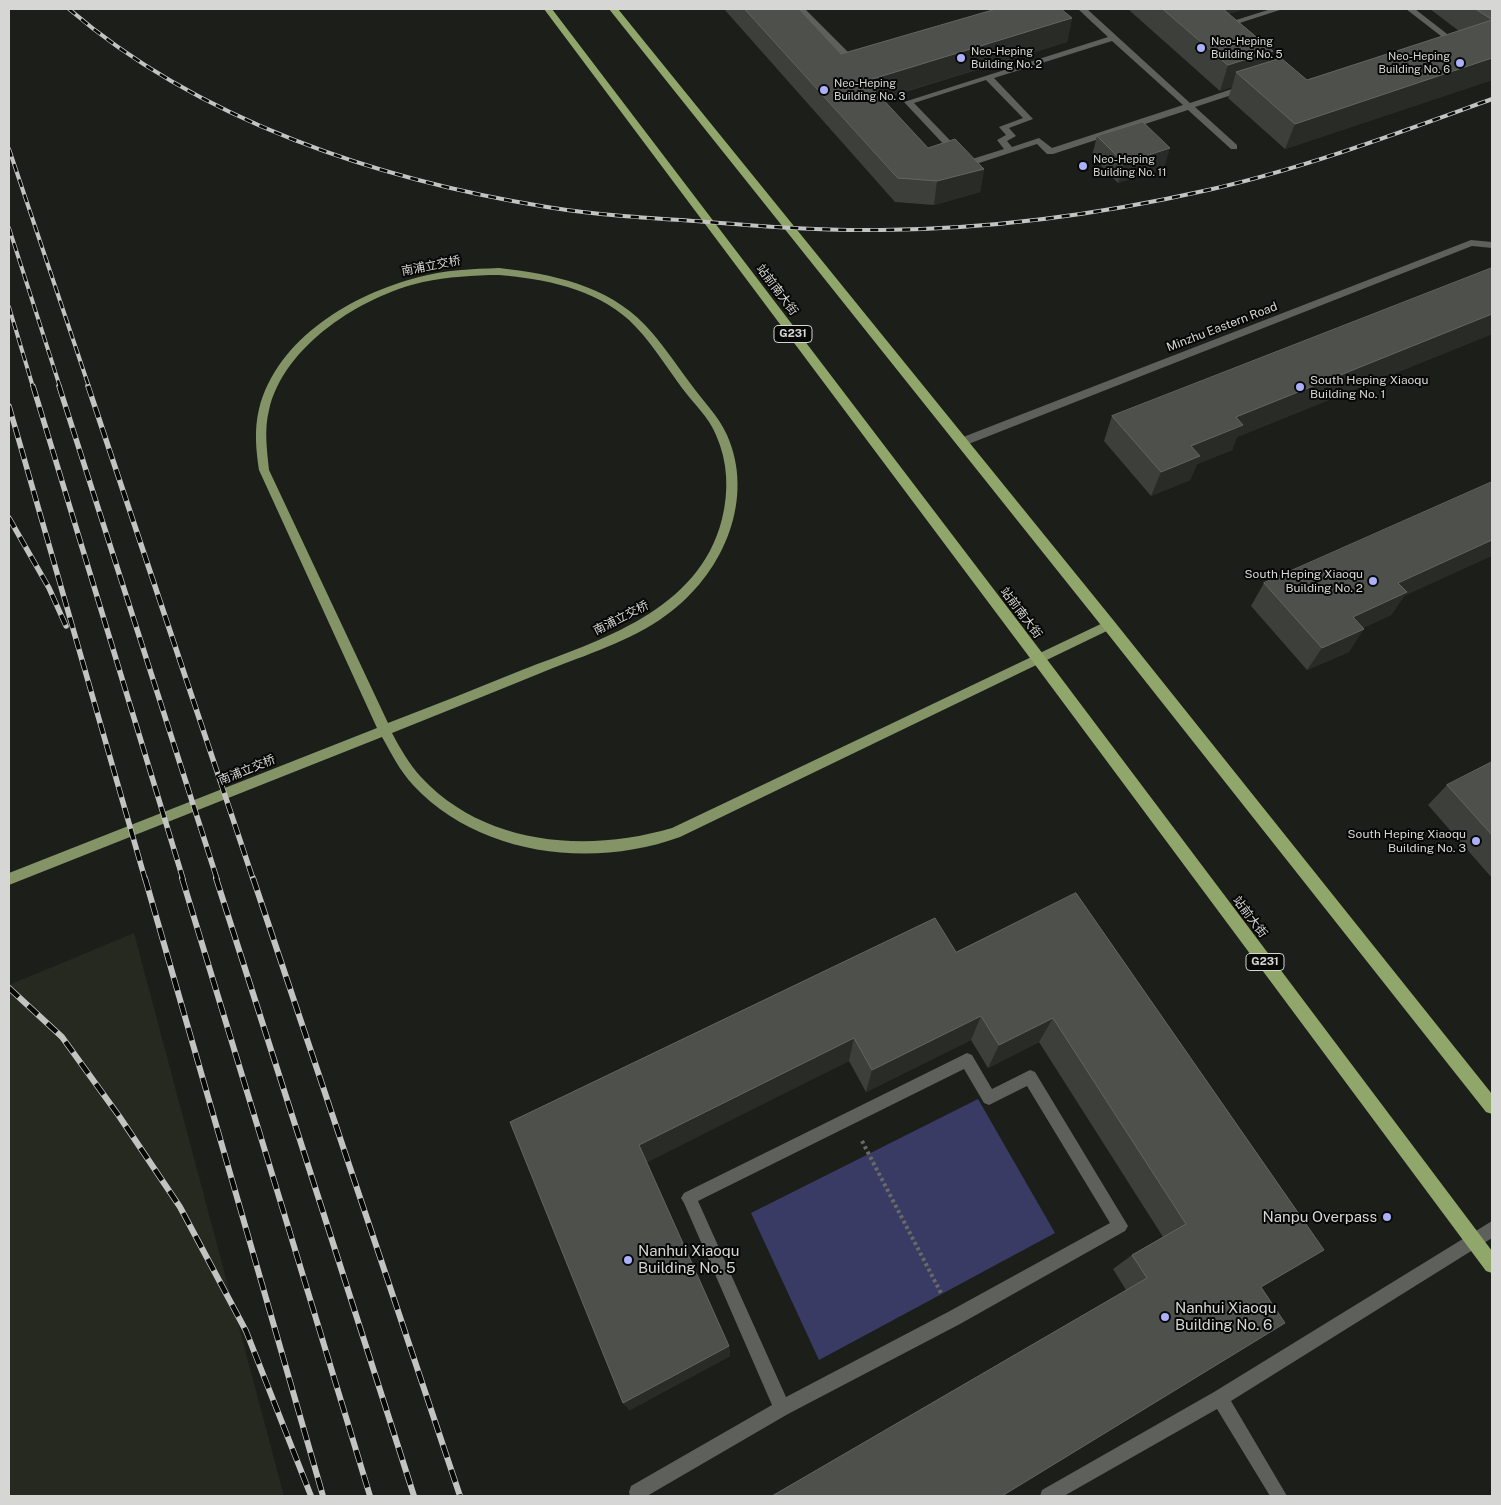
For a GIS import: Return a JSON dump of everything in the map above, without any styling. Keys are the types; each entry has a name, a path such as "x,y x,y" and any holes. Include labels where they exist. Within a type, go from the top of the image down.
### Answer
{"highway":[{"name":"站前南大街","path":"548,9 1038,658"},
{"path":"614,9 1109,625 1492,1106"},
{"name":"站前大街","path":"1038,658 1492,1265"}],"main road":[{"name":"南浦立交桥","path":"9,879 612,640 644,624 671,605 694,583 712,559 725,533 732,507 734,482 730,457 721,434 654,341 638,322 610,302 577,286 540,276 500,271 458,273 414,282 375,295 333,318 301,345 279,373 263,406 259,446 264,470 386,733 400,759 418,782 441,803 468,820 499,834 532,843 568,848 604,848 640,843 675,833 1109,625"}],"street":[{"path":"801,9 849,58 868,53"},
{"path":"1082,9 1234,147"},
{"path":"1228,32 1221,26 1279,9"},
{"path":"1410,9 1456,44 1447,47"},
{"path":"1114,38 908,102 967,164 1039,141 1050,152 1253,85"},
{"path":"988,77 1029,119 1004,127 1012,136 1001,140 1010,150"},
{"name":"Minzhu Eastern Road","path":"962,442 1471,243 1492,245"},
{"path":"639,1496 637,1492 782,1408 954,1318 1120,1226 1030,1077 990,1098 967,1060 689,1198 782,1408"},
{"path":"1048,1496 1220,1398 1492,1229"},
{"path":"1220,1398 1278,1496"}],"path":[{"path":"850,1118 954,1318"}],"shaded area":[{"path":"134,933 284,1496 9,1496 9,985"},
{"path":"978,1099 1055,1233 819,1360 751,1213"}],"building":[{"path":"745,9 799,9 841,54 996,9 1061,9 1072,18 866,81 928,148 955,139 984,169 937,181 898,178"},
{"path":"1163,9 1223,9 1273,51 1228,65"},
{"path":"1476,9 1492,9 1492,20"},
{"path":"1492,20 1492,58 1295,124 1236,72 1281,58 1307,80"},
{"path":"1143,122 1170,148 1124,163 1097,136"},
{"path":"1492,268 1492,314 1236,417 1243,425 1191,446 1200,456 1161,472 1112,416"},
{"name":"South Heping Xiaoqu Building No. 2","path":"1492,482 1492,540 1398,583 1407,592 1353,617 1364,629 1322,648 1264,583"},
{"path":"1492,762 1492,835 1447,785"},
{"path":"1076,893 1324,1250 1261,1287 1285,1323 1002,1496 772,1496 1147,1278 1132,1255 1186,1224 1053,1018 999,1045 981,1016 872,1070 854,1038 639,1145 729,1346 623,1403 510,1122 935,918 956,952"}],"railway":[{"path":"69,9 120,49 175,83 234,114 294,140 356,162 420,180 547,207 621,216 765,226 835,230 964,227 1046,219 1128,206 1208,190 1316,161 1492,99"},
{"path":"9,149 89,387"},
{"path":"9,228 60,387"},
{"path":"9,307 33,387"},
{"path":"33,386 183,879"},
{"path":"59,386 217,879"},
{"path":"88,386 253,879"},
{"path":"9,406 145,879"},
{"path":"9,518 49,588 66,626"},
{"path":"145,878 323,1496"},
{"path":"182,878 370,1496"},
{"path":"216,878 414,1496"},
{"path":"253,878 460,1496"},
{"path":"9,988 62,1037 119,1116 180,1207 246,1331 311,1496"}],"place":[{"name":"Neo-Heping Building No. 5","path":"1201,48"},
{"name":"Neo-Heping Building No. 2","path":"961,58"},
{"name":"Neo-Heping Building No. 6","path":"1460,63"},
{"name":"Neo-Heping Building No. 3","path":"824,90"},
{"name":"Neo-Heping Building No. 11","path":"1083,166"},
{"name":"South Heping Xiaoqu Building No. 1","path":"1300,387"},
{"name":"South Heping Xiaoqu Building No. 2","path":"1373,581"},
{"name":"South Heping Xiaoqu Building No. 3","path":"1476,841"},
{"name":"Nanpu Overpass","path":"1387,1217"},
{"name":"Nanhui Xiaoqu Building No. 5","path":"628,1260"},
{"name":"Nanhui Xiaoqu Building No. 6","path":"1165,1317"}]}
